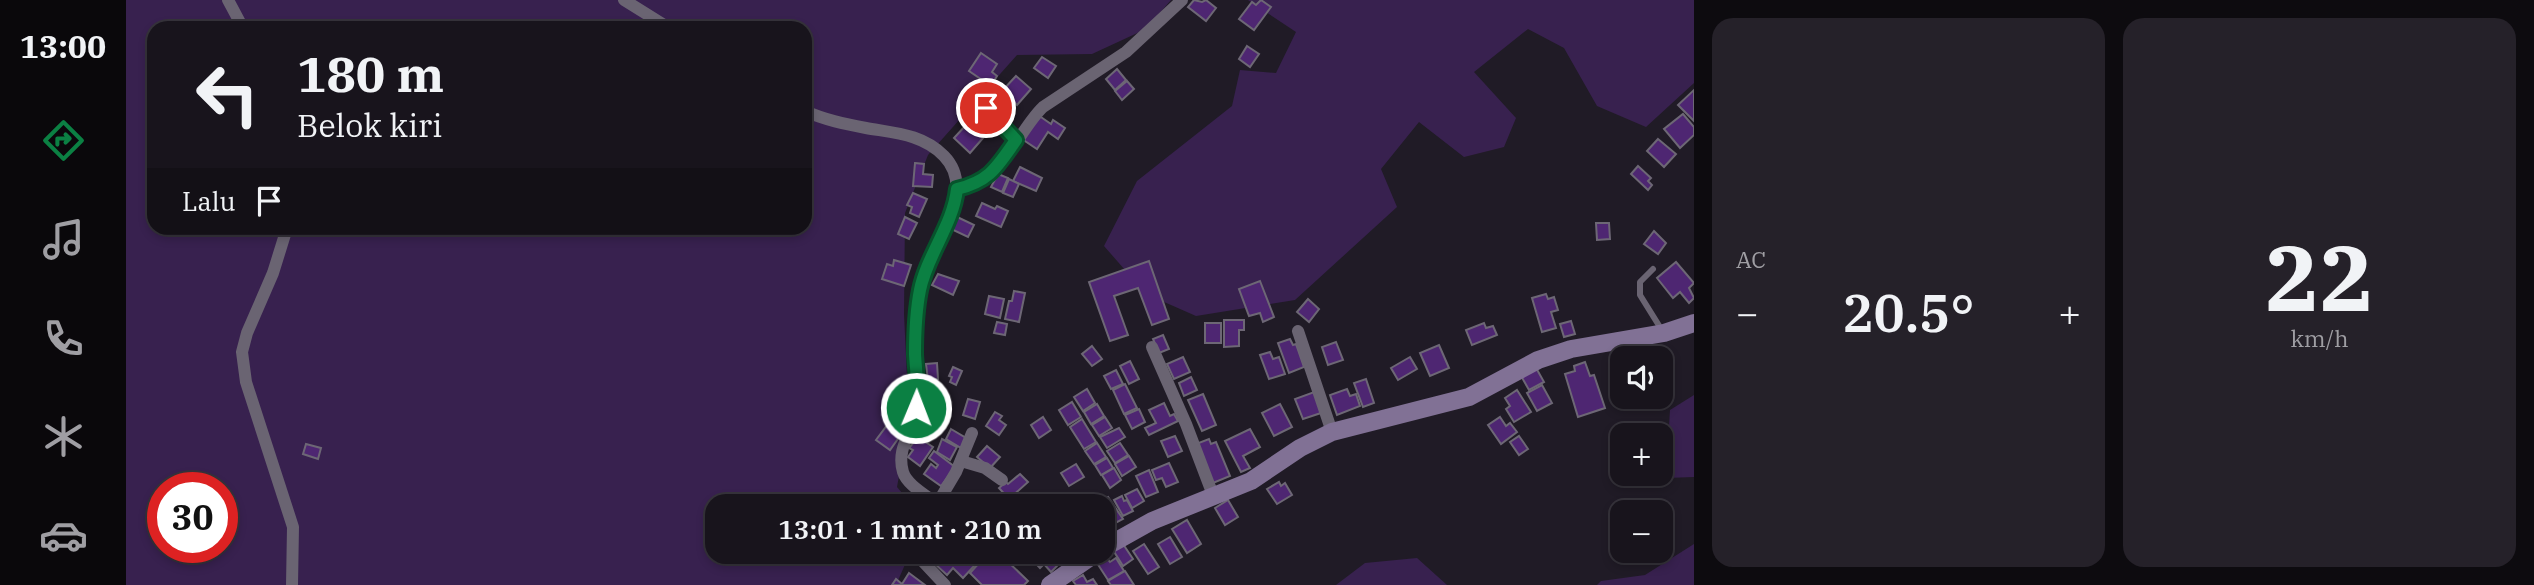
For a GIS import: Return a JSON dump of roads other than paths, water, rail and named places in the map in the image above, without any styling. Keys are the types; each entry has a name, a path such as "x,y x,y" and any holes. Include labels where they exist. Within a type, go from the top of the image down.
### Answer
{"street":[{"path":"228,0 239,21"},
{"path":"624,0 656,21"},
{"path":"957,189 985,179 998,166 1032,117 1043,107 1126,52 1182,0"},
{"path":"986,108 1016,140"},
{"path":"812,113 838,122 909,135 925,142 949,161 955,173 957,189 953,208 929,262 920,292 915,352 917,402 915,415 902,448 901,461 906,479 923,494"},
{"path":"285,235 242,352 246,382 293,527 292,585"},
{"path":"1115,542 1152,521 1251,481 1300,448 1332,432 1469,397 1538,359 1571,349 1664,333 1694,323"},
{"path":"1298,331 1332,432"},
{"path":"1152,347 1213,495"},
{"path":"942,494 961,461 972,433"},
{"path":"961,461 985,468 1002,480"},
{"path":"925,564 945,585"},
{"path":"1050,585 1081,564"}],"lane":[{"path":"1653,269 1640,282 1640,295 1664,333"}]}
